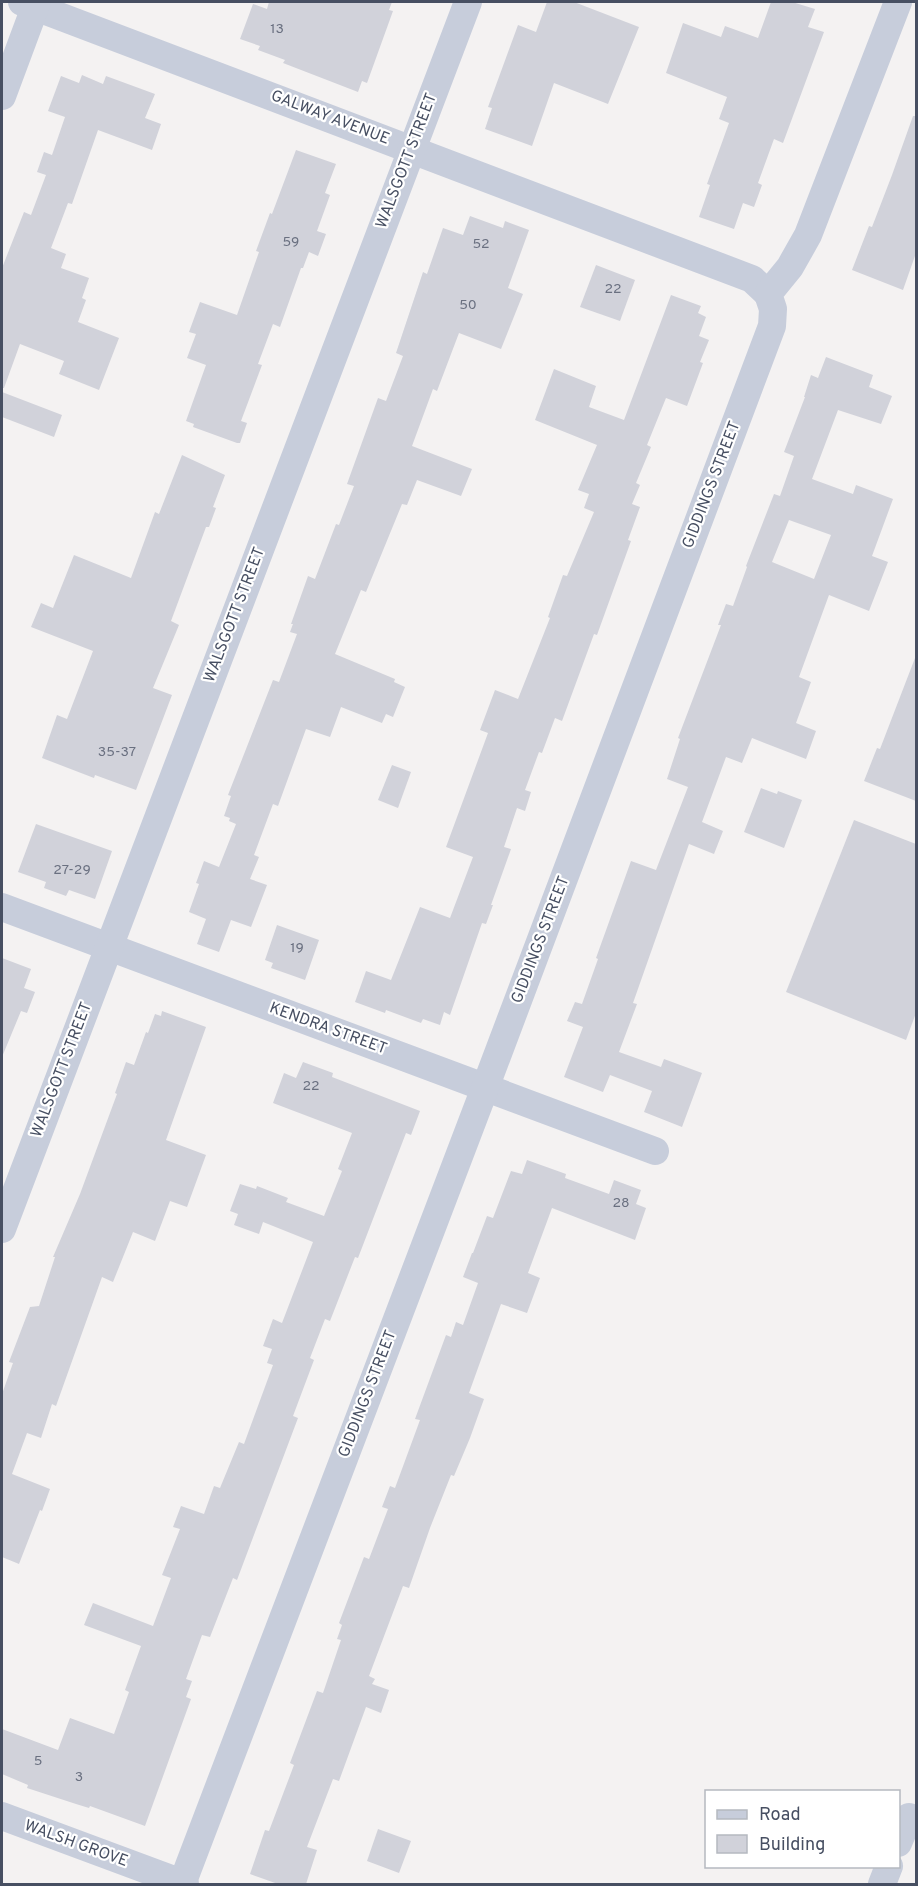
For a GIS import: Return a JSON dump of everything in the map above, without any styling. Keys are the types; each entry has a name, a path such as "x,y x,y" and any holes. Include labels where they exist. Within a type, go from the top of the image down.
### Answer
{"street":[{"name":"WALSGOTT STREET","path":"2,1229 468,2"},
{"path":"768,294 790,267 808,235 898,2"},
{"name":"GALWAY AVENUE","path":"31,3 752,279 768,294"},
{"path":"2,96 31,3"},
{"name":"GIDDINGS STREET","path":"183,1884 772,326 773,309 768,294"},
{"name":"KENDRA STREET","path":"2,907 655,1151"},
{"name":"WALSH GROVE","path":"2,1816 183,1884"},
{"path":"900,1838 909,1816"},
{"path":"882,1884 888,1868"}],"building":[{"path":"269,2 392,2 389,10 393,11 367,83 362,81 358,92 283,63 285,60 258,50 260,46 240,39 253,4 267,9"},
{"path":"547,2 574,2 639,27 608,104 554,83 532,146 485,129 492,108 488,107 518,25 536,32"},
{"path":"771,2 792,2 815,9 808,27 824,32 783,143 774,139 758,183 762,185 754,207 743,203 734,229 699,217 710,185 707,184 729,123 719,119 727,97 666,73 683,23 721,37 725,26 758,38"},
{"path":"82,75 103,84 106,76 155,94 145,118 161,124 152,150 98,130 72,204 68,203 51,248 66,254 61,268 89,278 82,298 86,300 78,322 119,338 99,390 59,374 64,361 20,344 4,388 2,388 2,268 24,212 31,215 46,175 37,172 44,152 52,155 65,117 48,111 61,76 79,83"},
{"path":"913,116 916,116 916,253 903,290 852,270 869,226 872,227"},
{"path":"296,150 336,164 325,193 330,195 317,231 326,234 318,256 309,252 301,268 280,327 273,324 258,364 262,365 241,421 247,423 240,443 237,443 193,427 194,424 186,421 206,365 187,358 196,334 189,332 200,302 237,315 259,252 256,251"},
{"path":"470,216 503,228 505,221 529,230 508,288 523,294 501,349 459,333 437,391 433,389 412,446 472,469 461,496 417,480 407,505 402,504 366,592 361,590 335,654 395,679 394,682 405,687 393,717 386,714 382,723 341,707 330,737 306,729 278,806 273,804 254,855 259,857 250,879 267,885 251,927 231,920 219,952 197,944 206,919 189,912 199,884 196,883 204,861 219,867 236,824 224,816 231,796 228,795 273,680 279,682 297,634 290,632 293,624 291,624 308,576 315,579 336,524 339,525 354,486 347,484 378,398 386,401 403,356 396,353 423,272 427,274 443,228 463,235"},
{"path":"596,265 635,280 620,321 580,307"},
{"path":"671,295 701,306 698,313 706,317 699,336 709,340 700,362 703,363 687,406 666,398 647,445 651,447 636,483 640,485 632,504 640,507 628,540 631,541 597,635 594,634 562,721 555,718 542,753 539,752 525,790 531,792 525,811 517,808 504,847 511,849 491,905 493,905 486,924 482,923 450,1015 444,1012 440,1025 423,1019 421,1023 355,1002 366,971 391,980 420,907 450,918 473,857 446,847 488,733 480,730 495,690 518,699 550,618 548,617 563,575 567,576 594,512 584,508 589,494 578,490 597,445 535,420 554,369 596,386 589,407 624,420"},
{"path":"826,357 873,375 869,387 892,396 881,424 838,410 812,479 853,494 856,485 893,499 872,556 888,562 869,611 829,595 799,677 811,682 796,723 816,731 806,759 752,738 742,763 726,757 702,822 723,831 714,854 689,844 633,1003 637,1004 619,1052 661,1067 664,1059 702,1073 682,1127 644,1112 652,1091 610,1075 603,1092 564,1077 583,1027 567,1021 575,1002 582,1004 631,861 656,870 688,787 667,779 680,739 678,738 721,625 718,625 726,604 733,606 774,494 780,496 794,456 784,452 811,375 818,378","holes":["789,520 831,535 814,579 772,562"]},
{"path":"2,392 62,415 54,437 2,417"},
{"path":"182,455 225,475 213,507 216,508 209,527 206,527 171,621 179,625 153,688 172,695 136,790 95,775 94,778 42,758 57,715 67,719 93,651 31,627 41,603 53,608 74,555 131,578 155,512 159,514"},
{"path":"915,658 916,801 864,781 877,748 880,749"},
{"path":"392,765 411,772 398,808 378,800"},
{"path":"761,788 777,794 778,791 802,800 784,848 744,832"},
{"path":"854,820 916,844 916,1013 906,1040 786,992"},
{"path":"36,824 112,851 95,899 69,890 66,896 44,888 46,882 18,872"},
{"path":"277,925 319,940 305,980 271,968 273,963 265,960"},
{"path":"2,958 31,969 24,988 35,992 27,1013 21,1011 2,1057"},
{"path":"162,1011 206,1027 166,1140 206,1155 187,1207 170,1201 155,1241 133,1232 113,1282 102,1277 56,1406 52,1404 41,1438 27,1433 12,1474 50,1489 19,1564 2,1557 2,1394 13,1363 9,1362 30,1307 39,1306 55,1257 53,1257 80,1194 117,1094 115,1093 126,1062 134,1065 155,1014 161,1016"},
{"path":"303,1062 333,1073 332,1077 420,1111 411,1135 406,1133 358,1258 355,1257 330,1321 325,1319 310,1358 314,1360 293,1416 298,1418 237,1580 233,1578 210,1637 202,1635 186,1679 192,1681 186,1697 191,1699 145,1826 90,1806 89,1808 27,1788 28,1785 2,1774 2,1729 58,1750 70,1718 114,1734 129,1692 125,1690 141,1646 84,1625 93,1603 153,1626 171,1578 162,1575 180,1529 173,1527 181,1506 204,1514 214,1486 220,1488 239,1442 244,1444 273,1365 267,1363 272,1349 263,1346 273,1319 282,1323 313,1242 263,1222 259,1234 234,1225 238,1214 230,1211 240,1184 256,1189 257,1186 288,1198 286,1202 324,1216 342,1171 338,1169 352,1133 273,1103 284,1073 296,1078"},
{"path":"527,1160 566,1174 565,1178 609,1194 614,1180 641,1190 636,1204 646,1208 635,1240 552,1208 528,1273 540,1278 527,1313 501,1304 469,1393 484,1399 454,1476 451,1475 409,1588 403,1586 369,1676 375,1679 372,1684 389,1690 381,1713 366,1707 339,1781 333,1779 307,1847 317,1850 306,1884 278,1884 250,1874 265,1830 269,1831 294,1765 290,1763 317,1691 323,1693 341,1640 337,1639 342,1625 339,1623 364,1557 369,1559 388,1509 382,1507 390,1486 395,1488 420,1420 415,1419 446,1335 451,1337 456,1322 463,1325 478,1283 463,1277 472,1253 487,1216 493,1218 511,1171 522,1174"},
{"path":"378,1829 411,1841 399,1873 367,1861"}]}
